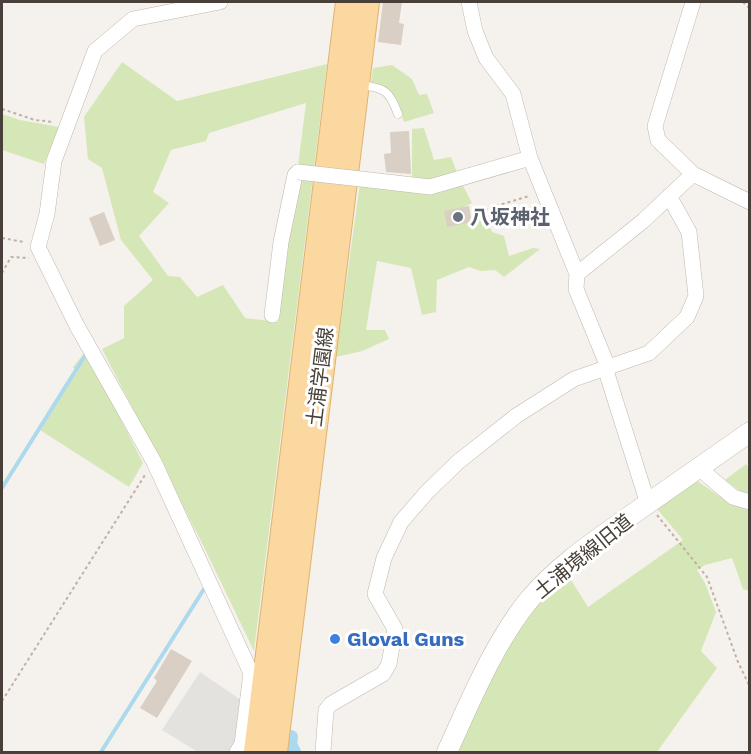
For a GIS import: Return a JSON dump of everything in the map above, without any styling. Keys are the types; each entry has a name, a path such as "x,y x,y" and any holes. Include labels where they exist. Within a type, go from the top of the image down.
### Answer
{"main road":[{"name":"土浦学園線","path":"266,678 356,84 358,47 348,2"},
{"name":"土浦学園線","path":"261,749 266,678 358,47 367,2"}],"street":[{"path":"220,2 133,19 95,51 54,161 47,214 39,245 77,326 154,462 266,678 261,749"},
{"path":"469,2 475,31 486,58 513,94 530,158 577,274 576,289 608,367 607,374 648,504"},
{"path":"693,2 655,126 657,140 693,174 750,202"},
{"path":"272,315 281,242 295,175 298,172 430,187 530,158"},
{"path":"577,274 643,221 693,174"},
{"path":"323,753 326,710 331,704 383,674 389,664 395,629 375,594 384,558 401,522 427,492 458,462 516,416 574,379 649,353 687,317 696,296 689,232 669,196"},
{"name":"土浦境線旧道","path":"447,753 486,669 527,602 556,573 595,541 750,432"},
{"path":"699,468 733,496 750,502"}],"lane":[{"path":"356,84 385,90 390,95 398,114"}],"path":[{"path":"743,2 750,9"},
{"path":"2,109 35,120 69,123"},
{"path":"473,213 543,191"},
{"path":"2,238 39,245 31,258 11,257 2,273"},
{"path":"2,701 154,462"},
{"path":"648,504 706,578 750,687"}],"green space":[{"path":"122,62 177,101 327,64 254,651 202,543 102,349 124,338 124,306 153,280 121,240 102,168 88,159 84,117","holes":["306,103 278,322 245,318 223,285 197,297 180,277 168,276 139,236 169,203 153,192 171,150 206,141 209,133"]},
{"path":"392,65 412,79 419,95 427,94 434,113 404,122 390,92 371,82 373,68"},
{"path":"2,114 20,120 59,127 44,164 2,150"},
{"path":"424,128 434,160 451,157 472,203 447,216 449,224 484,214 492,232 504,236 509,256 533,248 540,249 504,277 495,270 481,271 469,267 437,280 436,312 422,315 411,268 377,261 366,330 385,330 389,339 362,351 336,357 360,183 412,187 412,129"},
{"path":"86,351 143,463 129,487 40,430 76,371 73,367"},
{"path":"746,464 749,468 749,494 744,494 725,480"},
{"path":"692,481 697,481 733,505 749,508 749,591 743,589 732,558 705,565 697,570 705,583 716,612 701,651 717,668 657,752 456,752 490,676 533,603 566,572 588,607 683,540 658,510 660,504"}],"shaded area":[{"path":"200,672 241,700 235,744 229,752 198,752 162,730"}],"building":[{"path":"383,2 402,2 399,23 404,24 401,45 378,42"},
{"path":"409,131 411,174 386,172 384,154 391,153 390,132"},
{"name":"八坂神社","path":"469,206 472,222 447,227 444,211"},
{"path":"104,212 115,240 100,246 89,218"},
{"path":"171,649 192,661 157,718 140,708 157,681 154,678"}],"waterway":[{"path":"2,488 86,354"},
{"path":"101,752 204,589"},
{"path":"291,737 290,744 294,752"}],"place":[{"name":"八坂神社","path":"458,217"},
{"name":"Gloval Guns","path":"335,639"}]}
